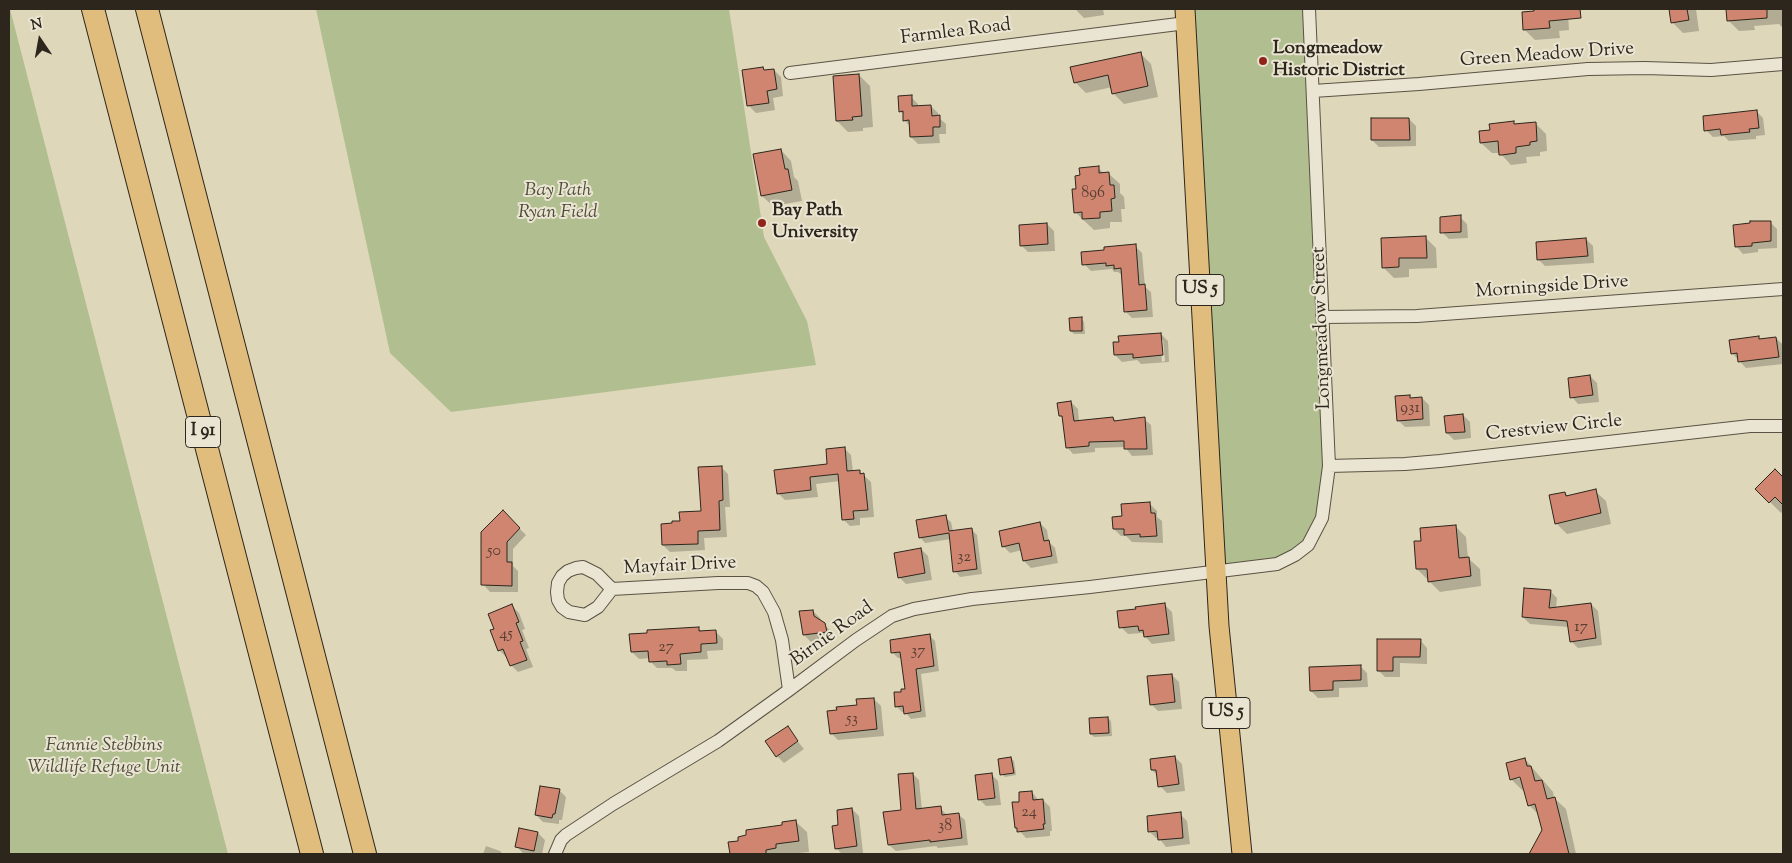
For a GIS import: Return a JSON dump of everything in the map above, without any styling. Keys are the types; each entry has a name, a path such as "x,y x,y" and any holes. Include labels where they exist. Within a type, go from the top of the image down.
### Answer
{"highway":[{"name":"I 91","path":"94,9 312,854"},
{"path":"147,9 365,854"}],"main road":[{"name":"US 5","path":"1185,16 1215,571 1226,713 1242,854"}],"street":[{"name":"Longmeadow Street","path":"1215,571 1277,564 1295,555 1308,545 1322,518 1329,466 1309,9"},
{"name":"Farmlea Road","path":"790,73 1185,16"},
{"name":"Green Meadow Drive","path":"1313,91 1419,84 1559,71 1645,68 1711,70 1783,64"},
{"name":"Morningside Drive","path":"1323,317 1417,316 1783,289"},
{"name":"Crestview Circle","path":"1329,466 1440,461 1750,426 1783,426"},
{"name":"Birnie Road","path":"555,854 561,840 566,836 613,804 718,741 888,618 902,612 979,598 1090,587 1215,571"},
{"name":"Mayfair Drive","path":"612,589 748,582 756,586 763,592 774,612 782,640 789,690"}],"green space":[{"name":"Fannie Stebbins Wildlife Refuge Unit","path":"10,9 228,854 9,854"},
{"name":"Bay Path Ryan Field","path":"316,9 729,9 764,237 807,321 816,365 451,412 390,353"},
{"path":"1185,9 1309,9 1329,466 1322,518 1295,555 1215,571"}],"building":[{"path":"1534,9 1580,9 1581,18 1549,21 1550,28 1523,30 1522,12 1534,11"},
{"path":"1669,9 1687,9 1689,20 1671,23"},
{"path":"1726,9 1767,9 1767,18 1727,21"},
{"path":"1141,52 1148,86 1112,94 1108,75 1074,83 1070,67"},
{"path":"763,67 764,70 774,69 777,89 767,91 769,103 747,106 742,70"},
{"path":"859,74 862,116 852,117 853,120 836,121 833,76"},
{"path":"912,95 912,106 931,105 932,116 940,115 940,127 933,127 933,136 910,137 909,120 903,121 903,111 899,112 898,96"},
{"path":"1757,110 1759,128 1749,129 1750,132 1721,135 1720,129 1704,131 1703,116"},
{"path":"1371,118 1409,118 1410,140 1371,140"},
{"path":"1514,121 1514,124 1536,122 1537,141 1530,142 1530,145 1516,147 1516,153 1502,155 1499,155 1498,141 1480,143 1479,131 1490,130 1489,124"},
{"path":"781,149 785,169 788,169 792,190 761,196 753,154"},
{"path":"1099,166 1099,173 1109,172 1110,185 1114,185 1115,198 1111,199 1112,211 1100,212 1100,218 1082,219 1082,212 1074,213 1072,189 1076,189 1075,176 1080,175 1079,168"},
{"path":"1461,215 1461,232 1440,233 1440,217"},
{"path":"1750,221 1771,221 1771,241 1752,243 1752,246 1735,247 1733,225 1750,223"},
{"path":"1047,223 1048,244 1020,246 1019,225"},
{"path":"1426,236 1427,258 1399,258 1399,267 1382,268 1381,238"},
{"path":"1586,238 1588,256 1537,260 1536,242"},
{"path":"1136,244 1139,285 1145,284 1147,310 1124,312 1121,268 1114,269 1114,265 1106,266 1106,263 1082,265 1081,252 1104,250 1104,247"},
{"path":"1082,317 1082,331 1070,331 1069,318"},
{"path":"1161,333 1163,355 1133,358 1133,354 1114,355 1113,342 1119,342 1118,336"},
{"path":"1759,336 1759,339 1776,337 1779,357 1738,362 1737,353 1731,354 1729,340"},
{"path":"1590,375 1593,395 1570,398 1568,378"},
{"path":"1410,395 1410,398 1422,397 1423,419 1397,421 1395,396"},
{"path":"1071,401 1074,421 1113,417 1114,421 1145,417 1147,449 1124,449 1124,441 1089,442 1089,446 1066,448 1062,416 1059,416 1057,403"},
{"path":"1463,414 1465,432 1446,433 1444,416"},
{"path":"845,447 847,471 860,470 860,474 864,473 868,510 853,511 854,519 842,520 838,474 810,477 811,490 777,494 774,470 827,464 826,449"},
{"path":"722,466 723,500 719,501 720,530 698,531 698,544 662,545 661,524 680,521 679,512 701,511 698,467"},
{"path":"1775,469 1783,477 1783,505 1775,497 1769,503 1755,489"},
{"path":"1596,489 1601,513 1555,524 1549,495 1565,492 1566,496"},
{"path":"1150,502 1151,513 1155,513 1157,536 1140,537 1140,534 1124,535 1124,529 1113,529 1112,517 1122,516 1121,504"},
{"path":"503,510 520,528 507,542 507,562 512,562 512,586 481,585 481,532"},
{"path":"946,515 949,531 972,528 977,569 953,572 949,533 919,538 916,520"},
{"path":"1040,522 1044,541 1049,540 1052,556 1023,561 1019,543 1002,547 999,531"},
{"path":"1456,525 1459,558 1469,557 1471,576 1428,582 1427,569 1416,569 1414,541 1421,541 1420,528"},
{"path":"921,548 925,573 898,578 894,553"},
{"path":"1524,588 1551,590 1549,608 1591,603 1596,638 1570,642 1567,621 1522,617"},
{"path":"1165,603 1169,634 1144,637 1143,630 1139,631 1138,626 1119,628 1117,611"},
{"path":"512,604 519,622 516,623 523,641 520,642 527,660 510,666 503,649 498,651 490,630 494,629 488,614"},
{"path":"813,610 814,616 825,623 827,632 803,635 799,611"},
{"path":"699,627 699,631 716,630 717,643 701,644 701,652 680,654 681,664 667,665 667,661 649,662 648,651 631,652 629,634 647,633 647,630"},
{"path":"930,634 934,666 916,669 921,711 904,714 903,706 895,707 894,692 901,692 901,689 905,689 900,652 891,653 890,640"},
{"path":"1377,639 1421,639 1420,657 1393,657 1393,671 1377,671"},
{"path":"1361,665 1361,680 1333,681 1333,690 1310,691 1309,667"},
{"path":"1172,674 1175,702 1150,705 1147,676"},
{"path":"874,698 877,729 830,734 827,711 837,710 836,707 857,705 856,699"},
{"path":"1108,717 1109,733 1090,734 1089,718"},
{"path":"788,726 798,741 776,757 765,741"},
{"path":"1175,756 1179,784 1158,787 1156,770 1151,770 1150,759"},
{"path":"1011,757 1014,773 1000,775 998,759"},
{"path":"1525,758 1527,766 1531,766 1535,781 1542,780 1547,799 1555,797 1569,854 1529,854 1542,830 1535,804 1528,806 1520,777 1510,780 1506,763"},
{"path":"913,773 916,809 941,806 942,815 959,813 962,838 888,845 883,812 901,810 898,774"},
{"path":"992,773 995,798 978,800 975,775"},
{"path":"540,786 560,789 555,814 553,814 552,818 535,815"},
{"path":"1032,791 1033,800 1043,799 1044,829 1017,832 1012,802 1019,802 1019,792"},
{"path":"852,808 857,846 835,849 832,826 838,825 837,810"},
{"path":"1181,812 1183,838 1158,840 1157,831 1148,832 1147,816"},
{"path":"796,820 799,841 776,844 776,848 766,850 766,854 730,854 728,842 738,841 738,837 746,835 746,830 782,825 782,822"},
{"path":"519,828 538,832 534,851 515,847"}],"place":[{"name":"Longmeadow Historic District","path":"1263,61"},
{"name":"Bay Path University","path":"762,223"}]}
